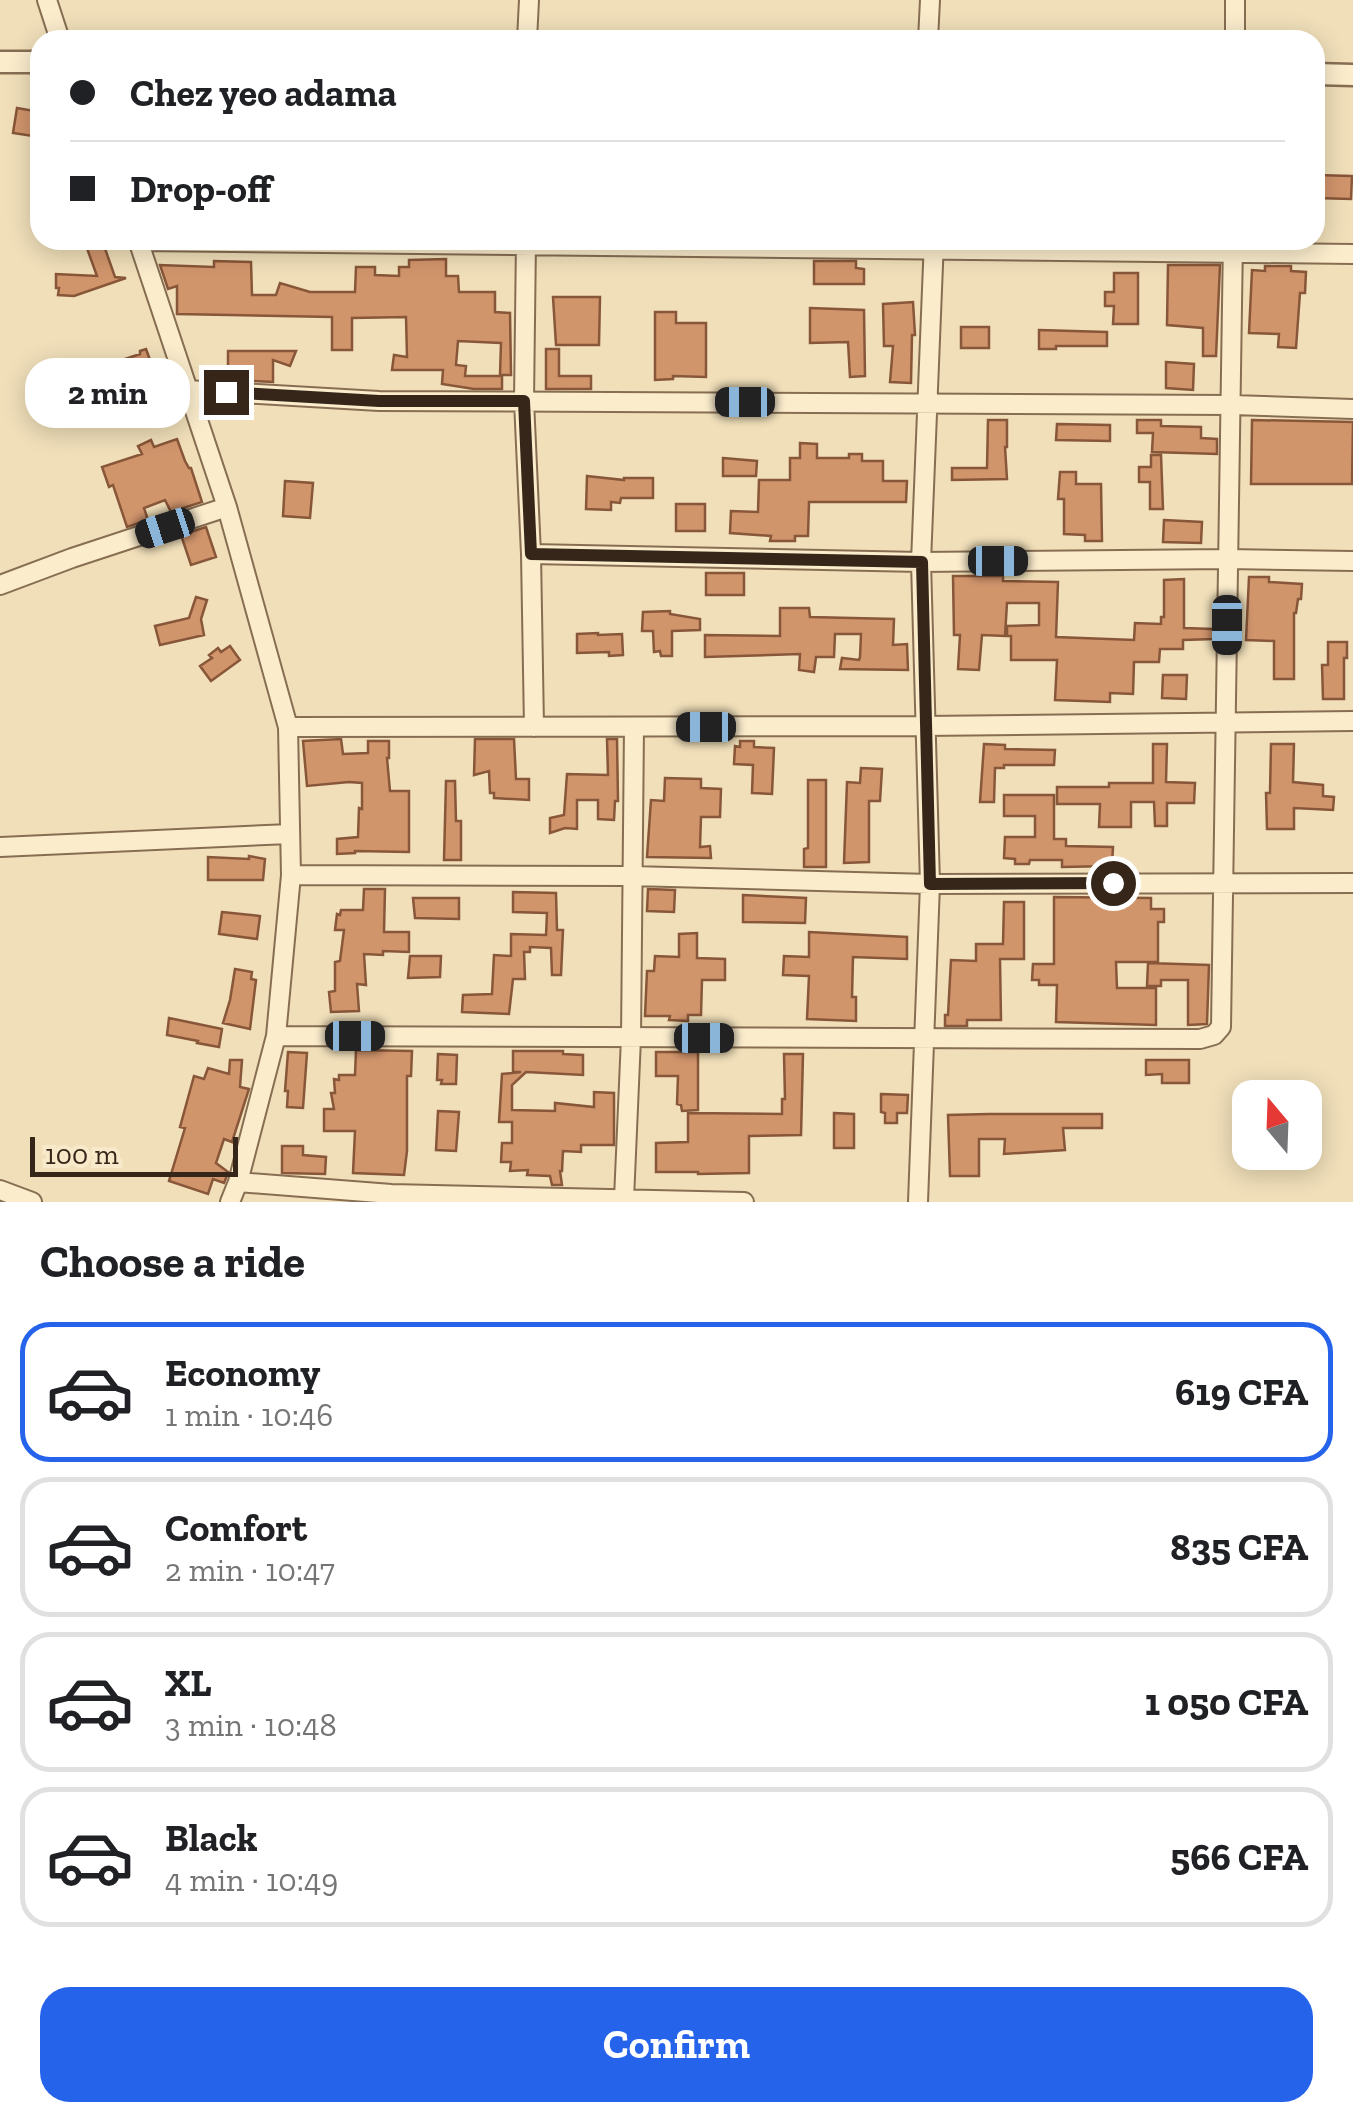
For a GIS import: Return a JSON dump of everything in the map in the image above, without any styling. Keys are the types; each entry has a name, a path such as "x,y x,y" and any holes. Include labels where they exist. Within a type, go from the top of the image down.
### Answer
{"street":[{"path":"48,0 57,30"},
{"path":"527,30 528,0"},
{"path":"928,30 930,0"},
{"path":"1235,0 1235,30"},
{"path":"0,62 30,62"},
{"path":"1325,74 1353,75"},
{"path":"141,250 227,507 288,727 291,875 276,1036 230,1202"},
{"path":"526,250 524,401 534,727"},
{"path":"918,1202 930,884 922,562 934,250"},
{"path":"276,1036 1200,1039 1214,1035 1221,1027 1233,250"},
{"path":"1284,250 1353,254"},
{"path":"187,390 379,401 1232,405 1353,409"},
{"path":"0,586 227,507"},
{"path":"531,554 922,562 1353,561"},
{"path":"288,727 1353,721"},
{"path":"624,1200 631,1038 634,727"},
{"path":"0,847 290,834"},
{"path":"291,875 632,876 930,884 1353,883"},
{"path":"238,1182 392,1194 744,1202"},
{"path":"0,1190 32,1202"}],"building":[{"path":"17,108 30,110 30,136 13,133"},
{"path":"1325,175 1352,176 1351,199 1325,198"},
{"path":"88,250 106,250 115,277 126,278 74,296 58,295 56,274 97,276"},
{"path":"446,259 446,276 458,276 459,292 495,292 495,312 510,313 511,375 500,375 501,343 458,341 456,365 466,366 465,376 502,376 502,389 442,384 443,370 392,370 394,355 407,357 406,317 352,318 352,350 332,350 332,317 177,314 177,286 168,289 160,265 214,267 214,261 251,262 252,295 276,295 280,283 310,292 355,292 356,267 375,267 375,275 399,276 399,267 409,267 409,260"},
{"path":"814,261 856,261 856,268 864,269 864,284 814,284"},
{"path":"1168,265 1220,265 1216,356 1203,356 1203,328 1167,325"},
{"path":"1265,266 1291,266 1291,271 1306,272 1305,293 1300,293 1296,348 1278,347 1279,334 1249,333 1252,270 1265,271"},
{"path":"1114,273 1138,273 1138,324 1113,324 1114,306 1105,306 1105,292 1114,292"},
{"path":"553,297 600,297 599,345 556,345"},
{"path":"913,302 911,383 890,382 893,346 884,346 883,304"},
{"path":"810,308 864,310 865,376 850,377 848,342 810,343"},
{"path":"655,312 676,312 676,323 706,323 706,377 655,380"},
{"path":"961,327 989,327 989,348 961,348"},
{"path":"1039,330 1107,332 1107,346 1039,349"},
{"path":"146,349 162,394 149,397 139,367 90,384 86,372"},
{"path":"546,349 559,349 559,376 591,376 591,389 546,389"},
{"path":"228,351 296,351 290,366 273,360 273,382 228,379"},
{"path":"1166,362 1194,364 1193,390 1166,388"},
{"path":"988,420 1007,420 1007,479 952,480 952,468 987,468"},
{"path":"1137,420 1161,420 1161,426 1201,427 1201,438 1217,439 1217,454 1152,452 1153,433 1137,433"},
{"path":"1252,420 1353,422 1352,484 1251,484"},
{"path":"1057,424 1110,425 1110,441 1056,440"},
{"path":"177,439 202,502 171,512 165,500 144,508 148,520 127,527 113,485 109,487 102,467 142,454 138,446 151,440 154,447"},
{"path":"800,443 817,444 817,458 862,454 862,461 883,461 883,481 907,481 906,502 809,502 808,536 795,536 795,541 770,541 771,536 730,533 731,511 758,512 759,480 790,480 790,458 800,458"},
{"path":"1151,455 1161,455 1163,509 1150,509 1150,482 1139,482 1139,467 1151,467"},
{"path":"723,458 757,461 756,476 723,476"},
{"path":"1060,472 1076,472 1076,484 1101,484 1102,541 1085,541 1085,535 1064,534 1064,499 1058,499"},
{"path":"587,476 653,478 653,498 621,498 620,503 611,502 611,510 586,509"},
{"path":"285,481 313,483 310,518 283,516"},
{"path":"676,504 705,504 705,531 676,531"},
{"path":"1164,520 1202,522 1201,543 1163,542"},
{"path":"206,527 216,557 191,565 181,535"},
{"path":"706,573 744,573 744,595 706,595"},
{"path":"953,576 1058,582 1056,637 1134,640 1135,623 1161,624 1164,580 1184,579 1184,628 1213,629 1214,639 1183,640 1183,649 1160,649 1159,662 1134,662 1133,694 1110,693 1110,702 1055,700 1057,660 1011,660 1011,636 1007,636 1007,626 1039,625 1039,603 1007,603 1005,636 982,635 979,670 958,669 960,635 954,635"},
{"path":"1249,577 1302,584 1301,599 1294,613 1294,679 1274,679 1274,641 1246,640"},
{"path":"196,597 207,600 201,619 204,635 160,645 155,626 189,618"},
{"path":"780,608 809,608 810,617 894,619 893,645 907,644 908,670 840,669 842,658 859,660 861,634 835,634 834,657 816,657 814,672 799,670 800,654 705,657 705,635 780,636"},
{"path":"670,611 700,619 700,630 672,631 672,656 661,656 660,651 654,652 653,631 642,631 643,612"},
{"path":"577,634 622,634 623,655 577,653"},
{"path":"1328,642 1347,642 1344,699 1323,699 1322,665 1328,665"},
{"path":"230,646 240,660 211,681 200,666 218,648 221,652"},
{"path":"1163,675 1187,675 1186,699 1162,698"},
{"path":"341,739 343,754 368,753 368,741 389,741 390,791 409,791 409,852 337,854 337,839 358,837 362,783 307,786 303,741"},
{"path":"475,739 514,739 516,779 529,779 529,800 494,798 494,793 490,793 489,771 474,775"},
{"path":"607,739 617,739 618,801 614,820 598,819 598,800 577,800 577,829 550,833 550,818 564,815 567,774 608,775"},
{"path":"740,741 754,741 754,747 774,748 772,794 752,793 753,765 734,764 735,746 740,747"},
{"path":"984,744 1005,745 1005,749 1055,750 1054,765 995,768 994,802 980,802"},
{"path":"1153,744 1167,744 1166,782 1195,783 1194,803 1167,803 1167,826 1155,826 1154,802 1131,802 1131,827 1099,827 1100,804 1057,804 1057,787 1153,783"},
{"path":"1271,744 1294,744 1293,782 1323,785 1323,796 1334,797 1333,810 1294,808 1294,829 1267,829"},
{"path":"861,768 882,769 880,801 869,801 869,862 844,863 847,782 860,783"},
{"path":"665,778 701,779 701,788 721,789 720,817 701,817 700,847 710,846 711,858 647,857 651,800 664,801"},
{"path":"808,780 826,780 826,867 804,867 804,849 808,848"},
{"path":"446,781 455,781 461,860 444,860"},
{"path":"1004,795 1054,795 1054,839 1066,839 1066,846 1113,847 1112,866 1062,867 1062,860 1015,864 1015,859 1004,858 1005,837 1035,837 1035,816 1004,816"},
{"path":"208,857 265,859 263,880 208,880"},
{"path":"364,889 385,889 384,932 409,932 409,952 364,954 366,985 357,984 359,1011 331,1012 329,992 335,991 335,962 340,961 344,930 335,930 337,914 341,910 363,910"},
{"path":"648,889 675,890 674,912 647,911"},
{"path":"513,892 556,893 557,930 563,930 561,975 552,975 551,948 530,947 530,952 524,952 525,979 513,979 509,1014 462,1012 463,995 492,994 494,955 511,956 511,934 546,935 547,913 513,912"},
{"path":"743,895 806,898 805,923 743,922"},
{"path":"1054,897 1151,898 1151,909 1164,909 1164,922 1158,922 1158,962 1116,962 1117,988 1156,988 1156,1025 1056,1022 1057,985 1039,985 1039,980 1032,980 1033,964 1054,964"},
{"path":"413,898 459,898 459,919 415,918"},
{"path":"1004,902 1024,902 1024,959 1000,959 1001,1020 967,1020 967,1026 945,1026 951,960 976,961 976,944 1003,944"},
{"path":"222,912 260,916 257,939 219,934"},
{"path":"809,932 907,937 907,959 853,957 856,1021 807,1019 809,976 783,975 784,956 809,957"},
{"path":"697,933 697,958 725,959 725,980 702,980 701,1015 688,1015 688,1021 645,1016 647,971 654,971 655,956 679,957 679,934"},
{"path":"410,956 441,956 440,977 408,978"},
{"path":"1148,963 1209,965 1207,1024 1188,1025 1188,980 1161,980 1161,986 1147,986"},
{"path":"235,969 252,972 251,979 256,980 250,1029 223,1023"},
{"path":"169,1018 222,1029 219,1047 167,1035"},
{"path":"356,1050 412,1051 411,1076 407,1076 404,1175 353,1173 355,1131 324,1131 324,1109 334,1109 334,1079 355,1075"},
{"path":"513,1051 583,1055 583,1075 526,1072 512,1085 512,1110 555,1111 555,1103 594,1107 594,1092 614,1093 614,1145 581,1145 581,1152 563,1151 562,1185 552,1185 550,1176 527,1175 528,1170 510,1171 511,1162 501,1162 502,1143 512,1143 512,1122 499,1122 502,1074 521,1072 513,1072"},
{"path":"288,1052 307,1053 303,1108 287,1107"},
{"path":"656,1052 698,1052 698,1110 682,1111 677,1104 678,1076 656,1076"},
{"path":"438,1054 457,1055 456,1084 441,1084 442,1080 437,1080"},
{"path":"784,1054 803,1054 801,1135 749,1136 749,1173 656,1172 656,1143 688,1142 688,1113 782,1114"},
{"path":"230,1060 242,1060 240,1087 249,1089 232,1142 224,1139 216,1163 228,1172 226,1178 224,1183 213,1179 208,1194 169,1181 185,1128 180,1127 194,1076 204,1079 208,1068 229,1074"},
{"path":"1146,1060 1189,1060 1189,1083 1162,1083 1162,1074 1146,1075"},
{"path":"881,1094 908,1095 907,1113 897,1113 897,1123 885,1123"},
{"path":"438,1111 459,1112 456,1151 436,1150"},
{"path":"834,1113 854,1114 854,1148 834,1148"},
{"path":"1102,1114 1102,1128 1063,1128 1065,1150 1004,1154 1005,1139 979,1139 979,1176 950,1176 948,1115"},
{"path":"282,1146 303,1146 303,1155 326,1157 325,1174 282,1173"}],"route":[{"path":"226,392 379,401 524,401 531,554 922,562 930,884 1113,883"}]}
